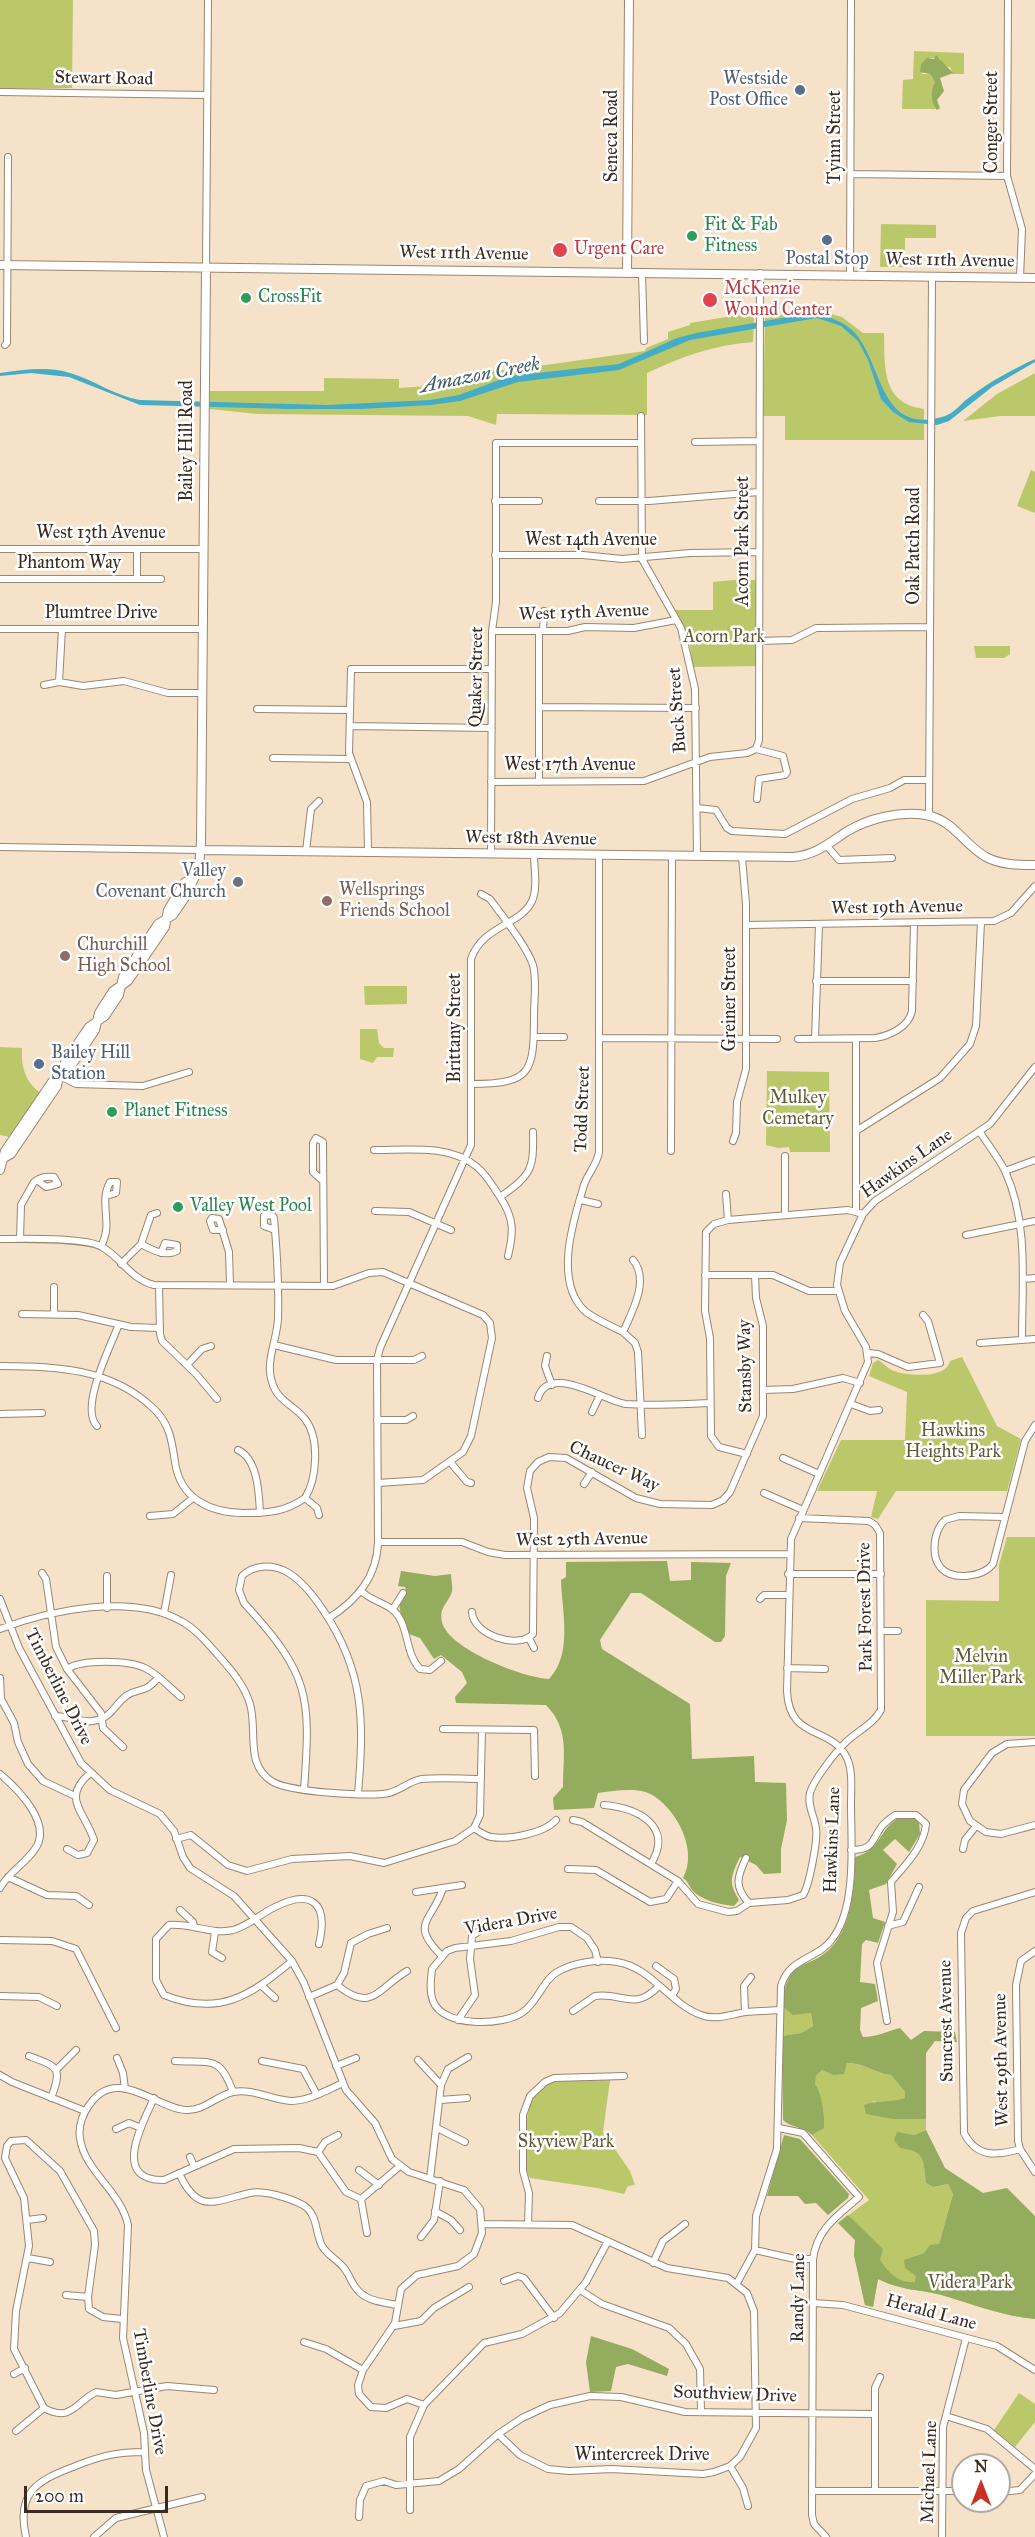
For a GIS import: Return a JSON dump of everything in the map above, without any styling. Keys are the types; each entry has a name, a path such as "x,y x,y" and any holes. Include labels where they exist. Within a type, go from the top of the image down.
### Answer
{"main road":[{"name":"Seneca Road","path":"627,272 629,0"},
{"name":"West 11th Avenue","path":"4,265 1035,278"},
{"name":"Bailey Hill Road","path":"0,1170 5,1151 31,1118 52,1082 59,1078 66,1068 65,1062 89,1027 97,1023 101,1010 113,991 122,985 123,977 158,924 166,920 168,910 185,882 192,882 199,868 206,267"},
{"name":"West 18th Avenue","path":"201,850 801,856 827,846 854,828 880,818 901,814 928,815 950,824 977,851 991,859 1010,864 1035,865"}],"street":[{"name":"Bailey Hill Road","path":"206,267 208,0"},
{"name":"Tyinn Street","path":"850,275 851,0"},
{"name":"Conger Street","path":"1008,0 1007,176 1022,230 1020,278"},
{"name":"Stewart Road","path":"0,92 207,95"},
{"path":"5,345 7,343 4,265 9,157"},
{"path":"851,174 1007,176"},
{"path":"642,272 644,341"},
{"name":"Acorn Park Street","path":"756,748 759,740 760,273"},
{"name":"Oak Patch Road","path":"928,815 932,276"},
{"name":"Buck Street","path":"641,416 642,559 676,620 687,648 696,708 697,856"},
{"path":"695,442 759,441"},
{"name":"Quaker Street","path":"491,853 491,669 492,631 496,606 496,443 641,444"},
{"path":"599,501 641,501 759,492"},
{"path":"495,501 539,501"},
{"name":"West 13th Avenue","path":"0,549 202,549"},
{"name":"Phantom Way","path":"137,549 137,579"},
{"name":"West 14th Avenue","path":"495,555 583,555 642,559 690,553 758,552"},
{"name":"Phantom Way","path":"0,579 161,579"},
{"path":"539,782 541,631 544,610"},
{"name":"West 15th Avenue","path":"492,631 571,631 585,627 634,628 676,620"},
{"path":"759,640 792,640 816,628 930,627"},
{"name":"Plumtree Drive","path":"0,629 202,628"},
{"path":"59,681 62,629"},
{"path":"368,852 367,802 350,759 351,669 491,669"},
{"path":"44,685 59,681 83,686 124,681 168,693 202,693"},
{"path":"539,707 696,708"},
{"path":"257,709 350,710"},
{"path":"350,726 491,728"},
{"path":"756,748 780,754 785,759 786,774 758,781 757,799"},
{"name":"West 17th Avenue","path":"491,782 644,781 696,762 756,748"},
{"path":"273,758 350,759"},
{"path":"697,808 716,810 725,826 732,831 782,835 852,799 890,788 904,780 929,780"},
{"path":"306,851 311,809 319,801"},
{"path":"827,846 839,860 892,858"},
{"name":"West 18th Avenue","path":"0,847 201,850"},
{"name":"Brittany Street","path":"328,1618 350,1604 361,1591 375,1562 378,1542 377,1360 471,1142 471,959 482,940 527,908 532,900 534,854"},
{"name":"Todd Street","path":"599,855 599,1152 596,1164 586,1180 581,1200 568,1257 569,1283 576,1299 586,1312 630,1337 638,1352 642,1435"},
{"path":"671,1151 672,856"},
{"name":"Greiner Street","path":"733,1141 736,1133 737,1102 745,1074 746,925 742,856"},
{"name":"West 19th Avenue","path":"746,925 981,922 1005,917 1035,886"},
{"path":"471,1084 505,1084 519,1077 532,1061 534,1037 533,968 489,897 481,894"},
{"path":"856,1131 940,1078 970,1044 976,1026 981,922"},
{"path":"798,1039 856,1039 884,1036 907,1022 912,1011 914,923"},
{"path":"815,1039 819,924"},
{"path":"816,981 913,981"},
{"path":"534,1037 564,1037"},
{"path":"600,1038 777,1039"},
{"path":"856,1039 856,1210"},
{"name":"Hawkins Lane","path":"868,1353 845,1311 838,1291 840,1263 863,1214 875,1201 980,1132 995,1118 1035,1067"},
{"path":"59,1078 76,1084 143,1086 189,1072"},
{"path":"500,1197 524,1180 530,1172 533,1162 533,1132"},
{"path":"980,1132 1005,1172 1020,1224 1023,1279 1022,1339"},
{"path":"323,1180 313,1172 312,1143 316,1138 323,1142 324,1286"},
{"path":"374,1150 441,1151 478,1168 509,1212 513,1226 508,1256"},
{"path":"785,1156 785,1215"},
{"path":"1005,1172 1035,1160"},
{"path":"20,1239 21,1205 37,1180"},
{"path":"726,1194 728,1220"},
{"path":"101,1246 108,1226 106,1196"},
{"path":"581,1200 598,1204"},
{"path":"747,1454 715,1448 711,1436 710,1338 705,1315 707,1226 728,1220 785,1215 856,1210 863,1214"},
{"path":"375,1211 409,1212 451,1230"},
{"path":"121,1264 141,1244 152,1215 157,1213"},
{"path":"966,1235 1035,1221"},
{"path":"223,1230 229,1252 230,1285"},
{"path":"0,1366 52,1366 98,1376 143,1401 161,1417 172,1439 177,1472 193,1498 220,1512 260,1513 286,1509 305,1498 314,1474 311,1430 303,1417 281,1400 273,1386 269,1367 274,1345 278,1286 275,1230"},
{"path":"0,1239 83,1242 101,1246 140,1280 159,1285 324,1286 343,1284 376,1272 390,1273 483,1315 492,1327 492,1338 471,1436 463,1452 451,1463 418,1482 378,1483"},
{"path":"141,1244 160,1253"},
{"path":"622,1332 638,1295 638,1269 633,1260"},
{"path":"705,1275 778,1276 813,1292 838,1291"},
{"name":"Stansby Way","path":"747,1454 761,1422 763,1390 763,1326 756,1298 755,1275"},
{"path":"1023,1279 1035,1278"},
{"path":"159,1285 160,1328 164,1344 187,1365 217,1399"},
{"path":"54,1287 54,1314"},
{"path":"22,1314 92,1317 119,1324 160,1328"},
{"path":"840,1749 795,1720 788,1707 788,1554 790,1539 866,1369 868,1353 878,1354 908,1367 940,1363 928,1322 923,1315"},
{"path":"97,1426 94,1421 93,1394 119,1324"},
{"path":"980,1343 1035,1339"},
{"path":"274,1345 336,1360 414,1360 422,1356"},
{"path":"187,1365 202,1349 211,1346"},
{"path":"547,1356 545,1366 552,1386"},
{"path":"763,1390 793,1389 843,1378 860,1383"},
{"path":"538,1398 542,1391 552,1386 577,1384 617,1402 710,1403"},
{"path":"592,1412 600,1395"},
{"path":"851,1404 870,1411 879,1410"},
{"path":"0,1414 42,1413"},
{"path":"377,1420 406,1420 413,1416"},
{"path":"1005,1517 959,1516 945,1520 936,1534 936,1552 941,1568 955,1575 986,1572 995,1560 1024,1441 1035,1425"},
{"path":"238,1450 246,1455 255,1475 260,1513"},
{"name":"Chaucer Way","path":"538,1462 549,1457 562,1457 643,1500 667,1505 712,1505 727,1496 747,1454"},
{"path":"529,1638 534,1628 534,1555 533,1514 527,1484 530,1471 538,1462 532,1455"},
{"path":"783,1458 819,1474"},
{"path":"451,1463 467,1482 471,1482"},
{"path":"584,1484 592,1472"},
{"path":"764,1493 803,1510"},
{"path":"150,1516 173,1514 193,1498"},
{"path":"305,1498 316,1508 319,1515"},
{"name":"Park Forest Drive","path":"573,1820 582,1822 678,1881 694,1901 722,1911 737,1911 749,1903 797,1898 806,1891 817,1841 809,1795 813,1785 840,1749 874,1720 881,1710 881,1574 880,1533 875,1525 859,1519 799,1518"},
{"name":"West 25th Avenue","path":"378,1542 462,1542 496,1554 788,1554"},
{"path":"303,1790 308,1730 303,1691 294,1667 282,1646 244,1603 239,1587 244,1573 259,1567 276,1568 288,1573 303,1585 328,1618 347,1652 360,1697 363,1730 358,1794"},
{"path":"42,1573 46,1579 56,1647 67,1669 102,1717 104,1728 123,1747"},
{"path":"788,1574 881,1574"},
{"path":"164,1613 171,1575"},
{"path":"107,1576 107,1608"},
{"path":"361,1591 371,1600 393,1609 400,1617 417,1666 429,1670 441,1661"},
{"path":"393,1609 403,1593"},
{"path":"760,1599 764,1595 788,1595"},
{"name":"Timberline Drive","path":"0,1599 10,1625 73,1751 90,1773 122,1798 160,1814 174,1830 190,1868 225,1889 292,1961 343,2083 353,2100 375,2123 387,2149 400,2166"},
{"path":"0,1629 51,1613 107,1608 164,1613 195,1631 242,1684 252,1710 254,1757 261,1772 279,1785 303,1790 358,1794 391,1792 422,1779 481,1779"},
{"path":"472,1612 477,1623 495,1636 511,1641 529,1638"},
{"path":"882,1631 898,1631"},
{"path":"529,1638 534,1648"},
{"path":"67,1669 86,1661 146,1668 181,1697"},
{"path":"787,1668 825,1669"},
{"path":"0,1678 1,1699 14,1723 18,1742 28,1764 43,1781 75,1796"},
{"path":"55,1716 68,1716 88,1722 102,1717 113,1712 129,1694 149,1688 158,1678"},
{"path":"443,1729 533,1730 537,1735 535,1776"},
{"path":"176,1839 191,1835 228,1865 250,1871 292,1859 350,1856 386,1863 455,1841 474,1828 481,1810 482,1730"},
{"path":"1035,1742 1007,1744 992,1754 962,1796 962,1810 976,1826 986,1832 1001,1834 1035,1826"},
{"name":"Hawkins Lane","path":"737,2283 755,2250 756,2216 777,2149 779,2128 778,2010 781,1986 789,1969 822,1949 839,1928 848,1894 851,1850 850,1770 848,1759 840,1749"},
{"path":"67,1849 78,1855 87,1854 94,1840 75,1796 79,1783 90,1773"},
{"path":"0,1774 13,1785 28,1805 36,1818 39,1833 35,1849 0,1888"},
{"path":"604,1805 626,1808 654,1827 660,1845 651,1864"},
{"path":"851,1850 869,1846 876,1840 879,1830 895,1815 916,1815 926,1824 925,1834 918,1849 891,1882 893,1912 877,1963 886,2021"},
{"path":"474,1828 488,1837 497,1838 529,1833 551,1825 556,1820"},
{"path":"963,1849 964,1840 976,1826"},
{"path":"746,1858 737,1884 749,1903"},
{"path":"567,1869 596,1870 650,1902 666,1899 678,1881"},
{"path":"8,1877 47,1895 76,1896 89,1905"},
{"path":"416,1892 462,1885"},
{"path":"888,1926 903,1922 919,1887"},
{"path":"443,1888 424,1922 423,1930 425,1938 442,1956 432,1969 433,2001 441,2012 458,2020 498,2022 514,2018 529,2008 556,1972 570,1966 598,1962 631,1966 702,2015 715,2018 745,2012 778,2010"},
{"name":"Suncrest Avenue","path":"1020,2150 1002,2155 982,2153 974,2148 964,2133 961,1933 966,1918 973,1911 1035,1892"},
{"path":"292,1961 262,1986 242,1998 214,2005 164,1995 156,1980 158,1935 169,1925 194,1926 215,1932 232,1930 248,1925 285,1903 310,1900 319,1908 323,1916 318,1944"},
{"path":"180,1910 193,1922 194,1926"},
{"path":"458,2020 475,1995 470,1945 472,1936 479,1929 488,1925 501,1924"},
{"name":"Videra Drive","path":"442,1956 455,1948 511,1941 559,1927 571,1927 587,1938 596,1950 598,1962"},
{"path":"309,1997 337,1985 344,1973 351,1943 387,1928"},
{"path":"215,1932 212,1953 222,1958"},
{"path":"0,1940 52,1941 76,1949 116,2028"},
{"name":"West 29th Avenue","path":"1035,1951 1021,1961 1016,1976 1017,2127 1020,2150 1035,2172"},
{"path":"656,1966 674,1979 676,1989 672,1996"},
{"path":"337,1985 355,1999 365,1999 407,1971"},
{"path":"745,2012 744,1986 751,1977"},
{"path":"262,1986 275,1998"},
{"path":"573,2011 596,1996 637,2000 650,1995 659,1986"},
{"path":"0,1996 39,1997 57,2006"},
{"path":"57,2069 76,2050"},
{"path":"28,2056 57,2069 58,2078 51,2098"},
{"path":"430,2179 441,2085 452,2065 468,2057"},
{"path":"117,2058 123,2073 125,2089"},
{"path":"336,2067 356,2058"},
{"path":"418,2060 441,2085"},
{"path":"175,2061 220,2066 226,2072 233,2092"},
{"path":"262,2061 303,2069 316,2095"},
{"path":"0,2075 85,2111 92,2100 109,2090 141,2091 179,2109 196,2109 233,2092 245,2092 292,2101 316,2095 343,2083"},
{"path":"528,2224 529,2193 523,2171 523,2115 530,2096 545,2082 554,2078 624,2076"},
{"path":"154,2098 135,2144 133,2159 143,2175 155,2180 164,2180 234,2149 299,2148 318,2152 346,2192 361,2199"},
{"path":"440,2100 467,2098"},
{"name":"Timberline Drive","path":"85,2111 80,2129 83,2149 117,2198 125,2212 128,2225 122,2319 124,2348 144,2433 146,2470 158,2506 164,2537"},
{"path":"116,2129 129,2123 141,2128"},
{"path":"437,2128 465,2142"},
{"name":"Randy Lane","path":"779,2128 803,2133 859,2197 822,2230 815,2246 813,2259 813,2521 826,2537"},
{"path":"318,2152 325,2142 338,2135"},
{"path":"122,2319 93,2313 89,2309 88,2298 95,2245 91,2224 53,2162 26,2140 21,2139 6,2146 5,2158 21,2189 27,2220 28,2258 17,2302 15,2353 25,2368 44,2408 53,2412 67,2412 78,2408 86,2398 96,2392 116,2394 167,2386 214,2390"},
{"path":"190,2157 194,2166"},
{"path":"361,2199 400,2166 430,2179 457,2186 470,2194 480,2209 483,2224 480,2245 474,2254 458,2266 428,2271 412,2277 401,2289 394,2326 363,2370 358,2390 361,2398 371,2407 387,2408 407,2399 424,2405"},
{"path":"360,2170 379,2185"},
{"path":"179,2173 191,2196 207,2202 220,2203 251,2193 264,2193 303,2206 313,2216 322,2246 346,2270 360,2294 366,2298 397,2304"},
{"path":"421,2237 433,2221 440,2181"},
{"path":"361,2199 367,2233"},
{"path":"435,2211 451,2220 460,2230"},
{"path":"27,2220 43,2218"},
{"path":"483,2224 572,2225 653,2263 679,2271 728,2278 737,2283"},
{"path":"653,2263 663,2241 685,2224"},
{"path":"410,2510 410,2437 424,2405 484,2343 522,2334 554,2318 580,2290 608,2241"},
{"path":"755,2250 795,2259 813,2259"},
{"path":"28,2258 50,2262"},
{"path":"504,2281 518,2276 524,2278 554,2318"},
{"name":"Wintercreek Drive","path":"498,2434 533,2463 557,2470 611,2469 703,2474 730,2466 740,2457 752,2439 756,2428 754,2311 747,2292 737,2283"},
{"path":"394,2326 421,2320 434,2308 470,2287"},
{"path":"580,2290 602,2304 669,2328 687,2344 700,2369 701,2412"},
{"path":"66,2295 88,2298"},
{"name":"Herald Lane","path":"813,2303 843,2305 1004,2349 1035,2370"},
{"name":"Michael Lane","path":"942,2537 942,2435 966,2338"},
{"path":"304,2342 326,2349 363,2370"},
{"path":"14,2374 25,2368"},
{"path":"875,2491 875,2388 880,2377"},
{"name":"Southview Drive","path":"359,2517 360,2500 366,2486 384,2481 426,2484 450,2475 498,2434 522,2418 550,2405 590,2396 621,2397 671,2409 701,2412 875,2414"},
{"path":"16,2431 44,2408"},
{"path":"946,2416 987,2429 1035,2469"},
{"path":"26,2537 22,2518 24,2506 40,2482 111,2453 145,2452"},
{"path":"730,2466 743,2488 748,2506"},
{"path":"1011,2491 1020,2490 1035,2474"},
{"path":"812,2491 951,2491"},
{"path":"94,2537 116,2518 202,2497"}],"green space":[{"path":"0,0 73,0 72,88 0,89"},
{"path":"914,51 964,53 964,74 952,74 951,68 942,64 940,58 930,58 922,74 930,74 935,82 933,96 936,109 902,109 903,80 913,79"},
{"path":"936,55 953,73 940,78 944,91 937,100 940,108 937,110 932,97 935,82 930,74 920,72 921,64 927,58 934,59"},
{"path":"881,224 936,225 936,238 905,238 905,267 880,267"},
{"path":"820,311 842,317 863,333 884,333 888,382 900,399 924,409 924,440 785,440 785,416 763,416 765,316"},
{"path":"750,313 754,316 753,342 699,352 647,373 647,415 497,414 496,425 468,416 257,414 210,409 210,391 324,391 324,378 399,379 399,388 443,385 487,370 510,370 645,351 646,348 668,339 668,332 690,325 690,323"},
{"path":"1035,373 1035,416 1000,416 963,421 997,394"},
{"path":"1031,470 1035,472 1035,513 1017,506"},
{"name":"Acorn Park","path":"756,580 756,666 693,667 689,640 672,610 713,610 713,582"},
{"path":"974,646 1010,646 1010,654 1004,658 976,658"},
{"path":"364,986 407,986 407,1004 365,1005"},
{"path":"360,1029 377,1029 379,1043 384,1048 394,1048 393,1057 377,1057 373,1063 360,1059"},
{"path":"0,1047 22,1048 25,1074 31,1084 41,1093 10,1137 0,1135"},
{"name":"Mulkey Cemetary","path":"767,1071 829,1072 830,1152 790,1152 789,1147 778,1148 766,1145"},
{"name":"Hawkins Heights Park","path":"962,1357 997,1426 1021,1439 1007,1491 896,1491 878,1519 871,1517 877,1491 817,1491 841,1440 905,1440 907,1392 869,1376 873,1363 878,1360 894,1371 926,1375 942,1371 950,1361"},
{"name":"Melvin Miller Park","path":"1007,1537 1035,1537 1035,1736 926,1736 926,1600 999,1601 999,1565"},
{"path":"667,1561 670,1581 691,1580 691,1562 731,1563 726,1576 725,1636 721,1642 715,1642 641,1593 631,1593 600,1640 602,1649 690,1704 692,1759 754,1756 755,1782 786,1783 787,1820 781,1849 781,1873 764,1874 756,1865 740,1857 732,1879 733,1888 739,1900 734,1906 701,1897 683,1878 687,1867 687,1844 678,1822 663,1803 654,1796 641,1791 619,1790 598,1793 594,1808 554,1810 553,1798 563,1787 564,1743 554,1714 546,1705 456,1703 455,1697 467,1683 462,1672 441,1655 434,1659 420,1638 409,1634 400,1612 400,1602 407,1593 405,1587 398,1586 401,1571 435,1576 451,1574 452,1592 442,1613 442,1622 447,1632 472,1652 488,1660 506,1668 549,1679 556,1669 564,1645 561,1580 566,1577 566,1562"},
{"path":"900,1817 911,1817 919,1821 920,1834 909,1852 895,1839 883,1850 897,1864 886,1884 869,1890 873,1918 885,1922 878,1943 866,1940 862,1944 860,1982 875,1984 878,2001 861,2008 860,2030 863,2037 868,2037 900,2028 911,2040 924,2031 955,2032 957,2042 935,2041 926,2053 926,2119 893,2119 866,2114 864,2105 905,2098 905,2092 891,2075 853,2063 847,2063 844,2074 833,2075 822,2070 816,2076 815,2084 820,2093 824,2128 812,2135 783,2120 782,2036 801,2033 813,2026 811,2013 793,2015 782,2006 785,1989 789,1977 795,1970 826,1952 835,1943 849,1913 855,1857 870,1849 887,1827"},
{"path":"782,2006 811,2013 813,2026 801,2033 782,2036"},
{"path":"847,2063 891,2075 905,2092 905,2099 885,2104 872,2101 893,2119 926,2119 926,2130 914,2135 897,2133 900,2148 915,2149 923,2158 926,2183 933,2187 948,2184 953,2194 939,2244 905,2260 1035,2319 1000,2313 945,2296 895,2286 878,2279 873,2307 865,2305 854,2255 855,2240 838,2223 869,2200 812,2135 824,2127 822,2105 814,2084 816,2076 822,2070 833,2075"},
{"name":"Skyview Park","path":"559,2080 610,2080 603,2132 630,2171 635,2185 628,2186 624,2194 530,2178 527,2172 527,2118 536,2094 546,2085"},
{"name":"Videra Park","path":"926,2130 945,2168 983,2193 1007,2188 1035,2216 1035,2319 1000,2313 945,2296 895,2286 878,2279 873,2307 865,2305 854,2255 855,2240 838,2223 848,2215 883,2249 880,2260 890,2273 904,2281 915,2282 916,2276 905,2268 904,2260 924,2253 930,2245 939,2244 953,2194 948,2184 933,2187 926,2183 922,2158 915,2152 900,2148 894,2140 897,2132 914,2135"},
{"path":"784,2135 800,2139 849,2194 848,2198 828,2215 816,2203 805,2204 798,2196 767,2196"},
{"path":"591,2336 632,2349 669,2369 667,2376 628,2364 616,2367 611,2391 590,2392 586,2362"},
{"path":"1019,2393 1035,2404 1035,2422 1015,2447 994,2430"}],"water":[{"path":"811,313 839,321 849,327 863,344 894,406 905,415 921,420 946,416 994,380 1035,359 1035,362 992,387 949,421 937,425 909,422 893,412 881,399 868,360 858,341 841,326 817,318 690,340 619,370 518,382 460,401 431,405 362,409 290,409 140,405 69,377 31,373 0,376 0,373 26,370 61,371 140,400 327,405 430,400 459,395 510,376 619,364 677,338"}],"place":[{"name":"Westside Post Office","path":"800,90"},
{"name":"Fit & Fab Fitness","path":"692,236"},
{"name":"Postal Stop","path":"827,240"},
{"name":"Urgent Care","path":"560,250"},
{"name":"CrossFit","path":"246,298"},
{"name":"McKenzie Wound Center","path":"710,300"},
{"name":"Valley Covenant Church","path":"238,882"},
{"name":"Wellsprings Friends School","path":"327,901"},
{"name":"Churchill High School","path":"65,956"},
{"name":"Bailey Hill Station","path":"39,1064"},
{"name":"Planet Fitness","path":"112,1112"},
{"name":"Valley West Pool","path":"178,1207"}],"water label":[{"name":"Amazon Creek","path":"480,376"}]}
